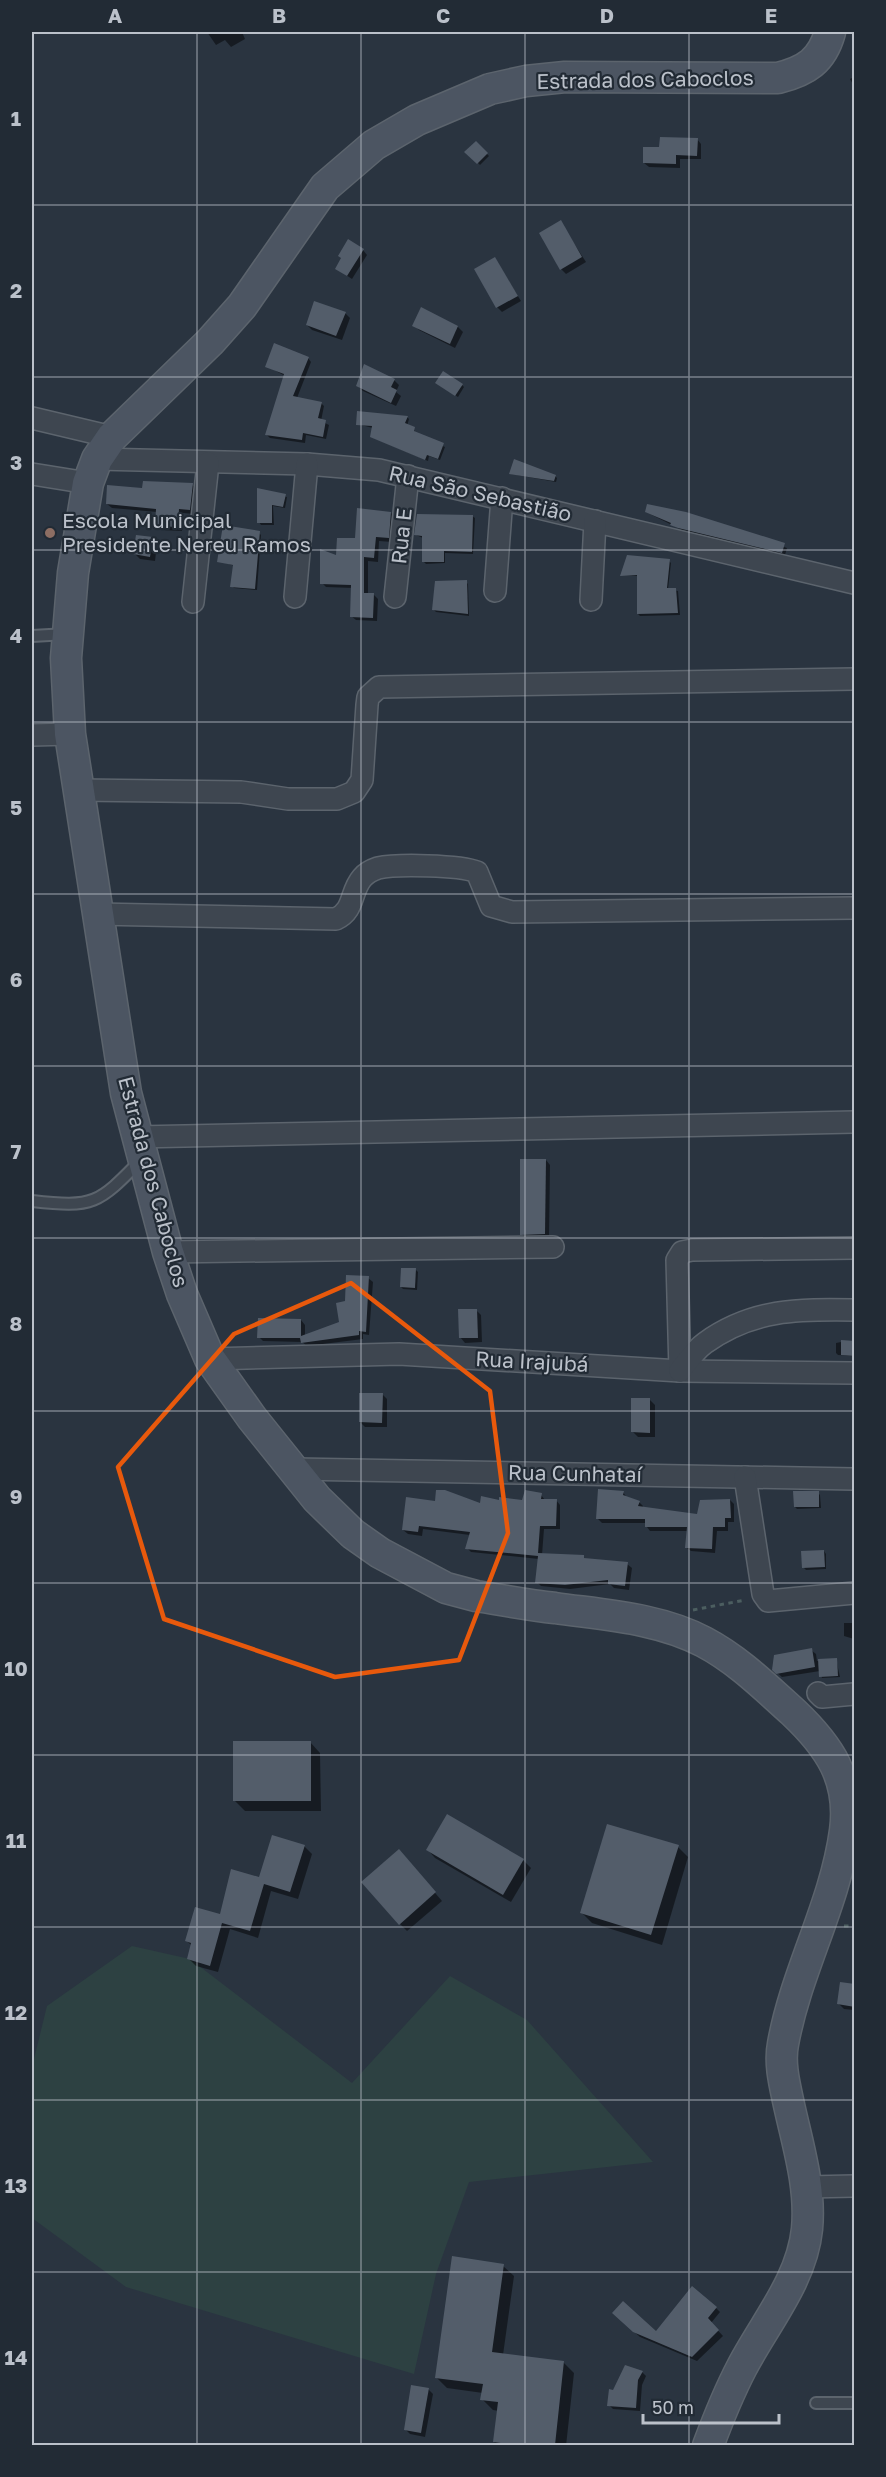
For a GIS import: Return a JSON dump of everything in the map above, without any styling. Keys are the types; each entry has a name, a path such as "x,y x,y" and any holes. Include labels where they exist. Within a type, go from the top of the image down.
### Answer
{"street":[{"name":"Estrada dos Caboclos","path":"708,2445 741,2369 787,2289 800,2258 807,2230 807,2187 784,2081 782,2051 787,2018 829,1903 839,1865 850,1802 829,1751 813,1731 744,1667 703,1641 662,1625 476,1596 446,1588 380,1553 353,1534 317,1499 238,1400 210,1359 182,1294 168,1252 126,1093 70,734 67,698 67,634 73,573 99,460 226,324 251,293 325,187 374,145 417,120 489,89 526,81 565,77 778,78 800,72 817,60 830,32"},
{"path":"32,418 99,460"},
{"path":"32,474 99,460"},
{"name":"Rua São Sebastião","path":"99,460 307,464 379,470 854,583"},
{"path":"193,602 208,463"},
{"path":"295,597 307,464"},
{"name":"Rua E","path":"395,597 408,476"},
{"path":"495,591 502,498"},
{"path":"591,600 595,521"},
{"path":"79,790 241,792 288,799 347,797 359,787 362,780 368,697 379,687 855,679"},
{"path":"32,735 70,734"},
{"path":"97,914 336,920 344,916 349,909 364,875 380,868 399,867 454,868 477,872 491,906 512,912 855,908"},
{"path":"140,1147 855,1122"},
{"path":"168,1252 553,1247"},
{"path":"680,1371 677,1260 682,1252 855,1248"},
{"path":"680,1371 703,1344 762,1315 796,1309 855,1310"},
{"name":"Rua Irajubá","path":"210,1359 399,1354 680,1371 855,1373"},
{"name":"Rua Cunhataí","path":"295,1469 855,1479"},
{"path":"745,1477 762,1594 768,1601 777,1602 855,1593"},
{"path":"818,1694 822,1697 855,1694"},
{"path":"807,2187 855,2186"}],"lane":[{"path":"32,636 67,634"},
{"path":"32,1202 66,1205 88,1203 108,1193 140,1147"},
{"path":"816,2403 855,2403"}],"path":[{"path":"662,1625 696,1609 762,1594"}],"highlighted area":[{"path":"351,1283 490,1391 508,1533 459,1660 335,1677 164,1619 118,1467 234,1334"}],"green space":[{"path":"132,1946 190,1959 352,2083 450,1976 527,2020 653,2162 469,2182 436,2274 414,2374 126,2287 32,2218 32,2067 47,2006"}],"building":[{"path":"660,137 698,138 697,156 676,155 676,164 643,163 643,147 659,147"},
{"path":"476,141 488,153 477,164 464,152"},
{"path":"561,220 582,257 560,270 539,233"},
{"path":"348,239 364,249 347,276 335,269 341,258 338,256"},
{"path":"495,257 518,296 496,308 474,269"},
{"path":"314,301 346,312 336,336 306,325"},
{"path":"421,307 458,326 450,344 412,326"},
{"path":"274,343 309,357 293,396 322,402 318,418 326,420 323,437 303,433 302,440 265,435 284,374 265,367"},
{"path":"364,364 395,379 391,387 397,390 391,403 356,386"},
{"path":"443,371 463,384 455,396 435,383"},
{"path":"357,411 408,416 405,423 415,427 414,431 444,443 438,459 427,455 425,460 370,437 372,426 356,425"},
{"path":"514,459 556,475 554,481 509,474"},
{"path":"143,481 193,483 190,510 179,509 178,527 155,526 156,509 106,504 107,485 142,488"},
{"path":"257,488 286,494 283,507 272,505 272,523 257,523"},
{"path":"647,504 686,512 785,543 782,553 678,528 645,512"},
{"path":"357,508 391,512 389,538 376,537 374,558 364,557 364,593 374,593 373,618 350,617 351,585 320,584 320,549 336,555 337,538 355,538"},
{"path":"417,514 473,515 472,552 444,551 444,562 422,562 422,536 414,535"},
{"path":"223,525 260,531 255,589 230,587 233,565 217,562"},
{"path":"136,535 153,537 150,557 133,554"},
{"path":"627,555 670,559 667,588 676,588 678,613 637,614 637,575 620,576"},
{"path":"467,580 468,614 432,610 435,581"},
{"path":"520,1159 546,1159 545,1234 520,1235"},
{"path":"401,1268 416,1268 415,1288 400,1287"},
{"path":"346,1275 369,1276 366,1332 359,1331 359,1335 301,1343 300,1338 257,1338 258,1318 301,1319 301,1336 339,1322 336,1303 345,1301"},
{"path":"458,1309 477,1309 478,1338 459,1338"},
{"path":"841,1340 855,1341 855,1356 841,1355"},
{"path":"359,1393 383,1393 382,1423 359,1422"},
{"path":"631,1398 650,1398 650,1433 631,1432"},
{"path":"598,1489 624,1491 623,1495 640,1501 638,1506 697,1514 700,1500 730,1499 731,1518 725,1518 725,1527 713,1527 712,1549 685,1548 687,1527 645,1527 645,1519 596,1519"},
{"path":"436,1490 445,1490 480,1503 481,1496 499,1500 499,1497 522,1500 525,1490 542,1493 541,1499 557,1499 556,1526 540,1526 538,1553 584,1555 584,1558 628,1562 625,1586 608,1584 608,1580 565,1585 535,1583 538,1556 465,1549 470,1532 419,1526 418,1532 402,1530 406,1497 435,1501"},
{"path":"793,1491 819,1491 819,1507 794,1507"},
{"path":"824,1550 825,1567 802,1568 801,1551"},
{"path":"812,1648 815,1667 776,1674 772,1670 774,1655"},
{"path":"837,1658 838,1676 819,1677 818,1659"},
{"path":"233,1741 311,1741 311,1801 233,1801"},
{"path":"447,1814 524,1859 503,1895 426,1850"},
{"path":"607,1824 679,1845 651,1935 580,1913"},
{"path":"272,1835 305,1845 290,1892 264,1884 250,1931 222,1923 210,1966 187,1959 191,1943 185,1941 195,1907 220,1914 231,1869 259,1877"},
{"path":"399,1849 436,1892 399,1925 361,1882"},
{"path":"840,1982 855,1984 855,2007 837,2004"},
{"path":"452,2256 504,2264 492,2352 564,2361 555,2445 517,2445 493,2442 498,2402 480,2400 483,2384 435,2378"},
{"path":"692,2286 717,2307 708,2318 719,2330 692,2357 633,2332 612,2313 623,2301 656,2331"},
{"path":"625,2365 643,2371 638,2380 636,2408 607,2406 609,2389 613,2390"},
{"path":"411,2385 429,2388 421,2433 404,2430"}],"place":[{"name":"Escola Municipal Presidente Nereu Ramos","path":"50,533"}]}
